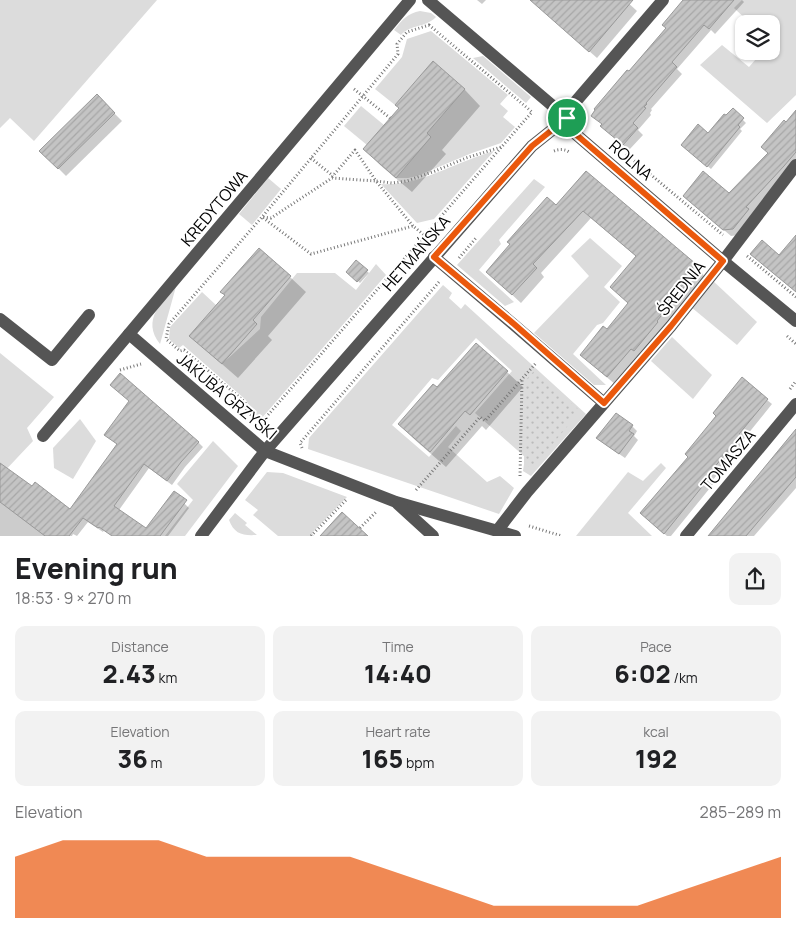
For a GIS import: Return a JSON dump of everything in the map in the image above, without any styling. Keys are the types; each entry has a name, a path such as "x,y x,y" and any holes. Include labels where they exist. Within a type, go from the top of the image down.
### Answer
{"street":[{"name":"KREDYTOWA","path":"42,436 410,0"},
{"name":"ROLNA","path":"428,0 567,118 572,131 796,321"},
{"name":"HETMAŃSKA","path":"201,536 264,451 532,146 567,118 570,107 663,0"},
{"name":"ŚREDNIA","path":"497,531 527,492 671,326 796,165"},
{"path":"434,257 604,403"},
{"path":"0,318 52,360 89,315"},
{"name":"JAKUBA GRZYŚKI","path":"129,334 264,451 396,502 515,536"},
{"name":"TOMASZA","path":"686,536 796,404"},
{"name":"JAKUBA GRZYŚKI","path":"396,502 433,536"}],"path":[{"path":"429,25 532,112 524,122 261,423 247,412 245,402 184,350 180,351 166,340 169,324 262,217 398,54 397,44 407,32 429,25"},
{"path":"363,96 390,118"},
{"path":"524,122 531,127"},
{"path":"311,158 332,177 392,182 407,181 435,172 466,158 502,147"},
{"path":"552,151 559,149 568,150 574,156"},
{"path":"262,217 271,218 332,177 355,150 376,181 413,226 424,235"},
{"path":"626,153 726,238"},
{"path":"262,217 310,254 413,226"},
{"path":"304,452 300,443 450,270 477,236"},
{"path":"741,250 796,297"},
{"path":"423,495 414,492 480,417 485,421 541,357"},
{"path":"520,478 523,409 522,379"},
{"path":"311,536 351,494"},
{"path":"360,528 380,508"},
{"path":"506,520 562,536"}],"shaded area":[{"path":"0,0 157,0 34,141 10,118 0,128"},
{"path":"742,0 796,0 796,95 767,123 700,65 722,45 735,56 735,60 740,60 749,67 755,60 780,60 780,15 741,15 734,8"},
{"path":"420,11 431,13 436,17 427,23 409,29 401,35 394,30 412,13"},
{"path":"431,31 508,95 500,104 508,111 503,117 515,127 501,143 417,176 396,178 427,133 465,89 433,61 395,105 375,89 402,57 407,39"},
{"path":"483,56 531,97 526,103 473,58"},
{"path":"361,106 384,125 367,145 344,126"},
{"path":"494,151 434,219 417,223 381,184 416,180"},
{"path":"268,178 281,189 252,225 239,214"},
{"path":"534,179 545,187 499,240 501,244 479,270 514,302 505,306 457,265"},
{"path":"590,238 622,266 604,287 620,302 603,323 597,325 573,354 606,385 594,385 534,333 589,276 571,256"},
{"path":"376,264 386,275 261,419 252,412 246,400 183,345 179,348 169,339 170,327 202,292 216,305 222,364 260,329 261,317 297,273 335,273 356,290"},
{"path":"712,280 757,322 737,345 691,307"},
{"path":"177,283 160,344 155,335 153,319 160,304"},
{"path":"443,285 452,293 449,298 461,309 465,304 586,414 531,476 523,471 525,457 475,413 512,371 476,338 438,380 432,378 392,425 429,457 456,426 461,431 448,447 487,482 500,476 514,488 499,514 308,449 309,438"},
{"path":"672,337 712,375 693,399 651,361"},
{"path":"0,353 54,397 27,428 33,441 0,476"},
{"path":"535,370 580,411 532,469 524,463 525,381"},
{"path":"80,419 96,441 73,479 54,468 53,448"},
{"path":"213,441 238,466 185,536 165,536 193,500 177,484"},
{"path":"661,463 666,468 628,513 652,536 576,536 628,472 643,481"},
{"path":"267,472 283,473 347,497 312,533 314,536 278,536 253,515 258,510 245,500"},
{"path":"235,513 257,535 247,535 236,531 229,520"}],"building":[{"path":"530,0 633,0 589,52"},
{"path":"683,0 734,0 709,29 704,25 672,62 677,67 646,103 644,107 646,108 633,123 638,128 623,145 591,116 594,109 627,70 629,71 666,28 662,25"},
{"path":"433,61 465,89 427,133 431,137 396,178 363,149 399,108 395,105"},
{"path":"97,94 115,113 58,169 39,151"},
{"path":"733,108 744,118 738,125 740,127 707,167 681,145 698,124 708,133 724,114 726,115"},
{"path":"796,110 796,152 746,207 749,209 733,229 723,230 683,196 703,171 729,193 768,153 761,147 784,120 786,122"},
{"path":"586,171 696,264 697,271 634,351 631,349 607,377 580,355 603,326 607,329 628,303 610,287 636,256 583,211 533,264 537,268 512,295 486,272 510,244 507,242 547,197 556,205"},
{"path":"796,235 796,292 750,254 762,240 779,255"},
{"path":"259,248 291,276 253,320 257,324 222,364 189,336 225,295 220,292"},
{"path":"356,260 368,270 357,282 346,272"},
{"path":"476,343 508,371 470,415 465,411 430,452 398,424 433,384 437,387"},
{"path":"120,373 199,442 167,481 144,464 114,506 146,528 174,491 187,500 160,536 112,536 83,518 69,536 45,536 0,502 0,463 32,486 35,482 70,509 117,444 104,435 129,401 110,385"},
{"path":"742,377 768,399 708,475 710,477 664,534 640,513 688,457 685,454 716,416 713,413"},
{"path":"616,413 633,425 629,431 634,434 619,454 596,438"},
{"path":"796,429 796,477 746,536 708,536"},
{"path":"342,512 368,536 320,536"}],"route":[{"path":"567,118 572,131 723,261 671,326 604,403 434,257 532,146 567,118"}]}
